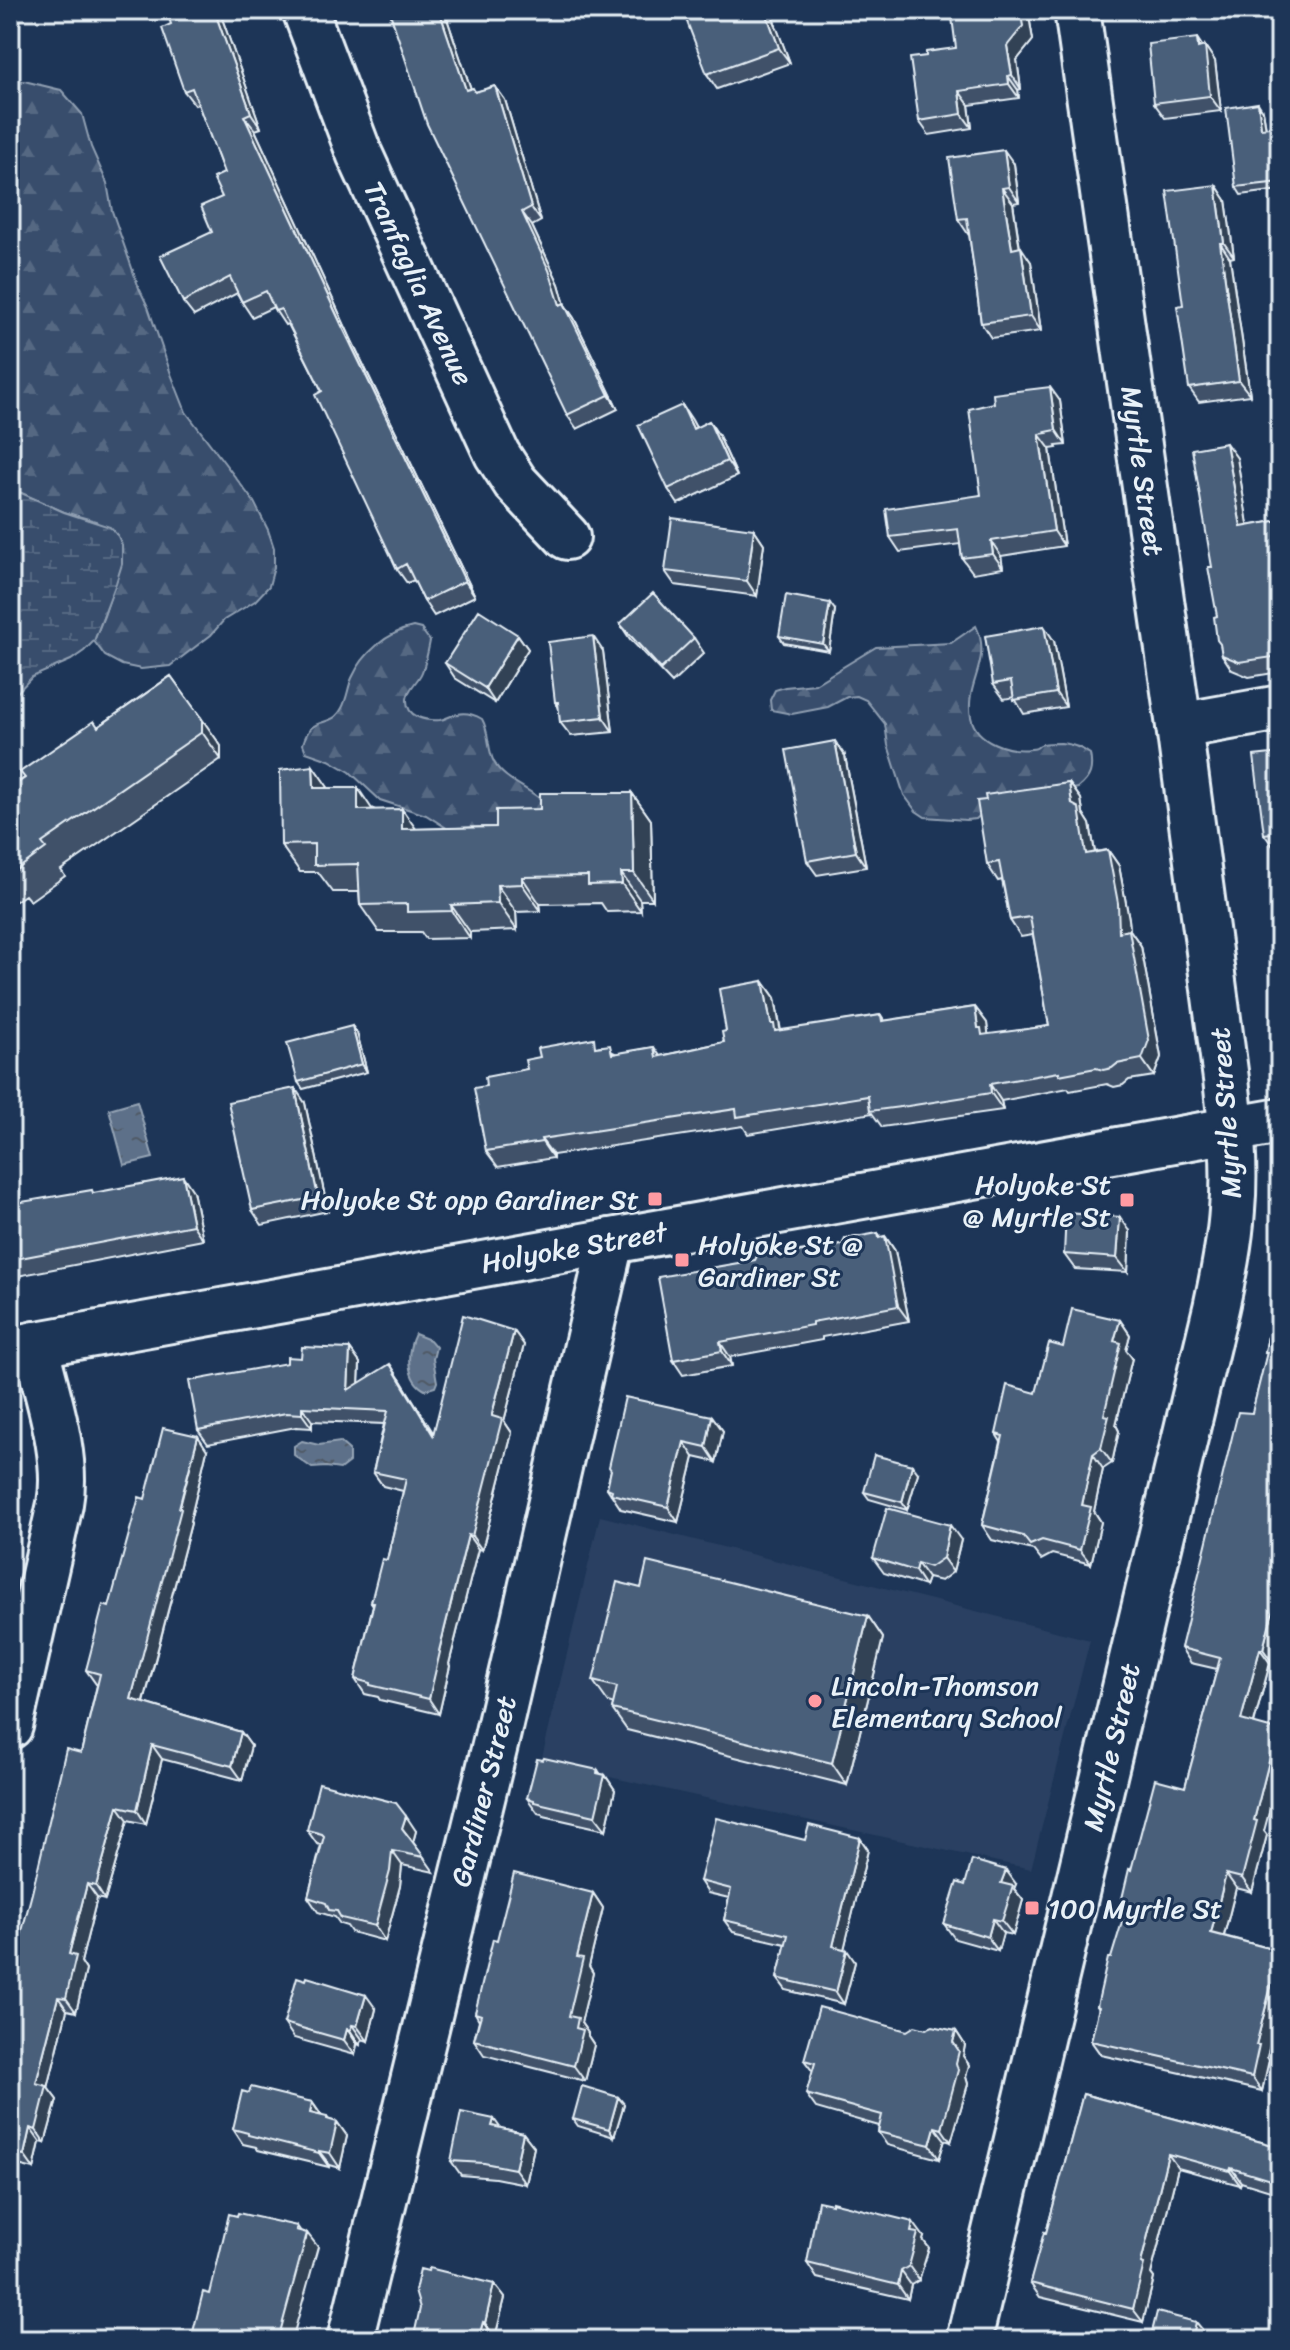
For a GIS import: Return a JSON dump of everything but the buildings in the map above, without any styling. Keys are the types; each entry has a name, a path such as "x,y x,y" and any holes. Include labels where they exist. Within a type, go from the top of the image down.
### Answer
{"main road":[{"name":"Tranfaglia Avenue","path":"305,10 359,153 497,454 515,482 567,537"},
{"name":"Myrtle Street","path":"969,2340 1216,1308 1233,1209 1232,1131 1179,726 1077,10"},
{"path":"1179,726 1280,708"},
{"name":"Holyoke Street","path":"22,1346 1280,1121"},
{"name":"Gardiner Street","path":"350,2340 499,1726 611,1241"},
{"path":"12,1710 60,1504 63,1478 60,1451 22,1346"}],"shaded area":[{"name":"Lincoln-Thomson Elementary School","path":"600,1516 1090,1640 1031,1869 541,1762"}],"green space":[{"path":"24,81 61,90 82,114 91,147 107,183 112,211 186,412 254,502 274,548 274,567 269,586 255,601 224,620 211,635 170,666 141,669 122,665 105,656 94,641 121,564 96,521 64,512 10,488 10,83"},
{"path":"10,488 64,512 110,527 122,545 122,564 94,641 71,660 32,677 10,700"},
{"path":"976,626 981,650 971,694 974,726 986,739 1004,747 1022,750 1061,743 1087,752 1091,759 1090,773 1078,788 991,806 976,819 925,817 904,795 888,745 885,724 866,700 857,696 847,697 828,707 792,714 771,710 770,700 775,690 815,684 876,647 951,643"},
{"path":"413,627 421,629 430,641 422,672 408,695 410,710 418,717 429,720 464,713 482,719 494,762 510,779 544,802 545,825 453,832 426,815 380,800 350,772 306,752 303,744 307,734 311,728 337,715 363,660 386,639"}],"water":[{"path":"137,1101 153,1158 124,1165 109,1109"},
{"path":"415,1334 430,1340 436,1347 433,1359 437,1382 435,1387 425,1390 411,1373 410,1349"},
{"path":"302,1441 319,1445 340,1442 349,1450 349,1462 340,1469 312,1468 294,1455 294,1446"}],"place":[{"name":"Holyoke St opp Gardiner St","path":"655,1199"},
{"name":"Holyoke St @ Myrtle St","path":"1127,1200"},
{"name":"Holyoke St @ Gardiner St","path":"682,1260"},
{"name":"Lincoln-Thomson Elementary School","path":"815,1701"},
{"name":"100 Myrtle St","path":"1032,1908"}]}
